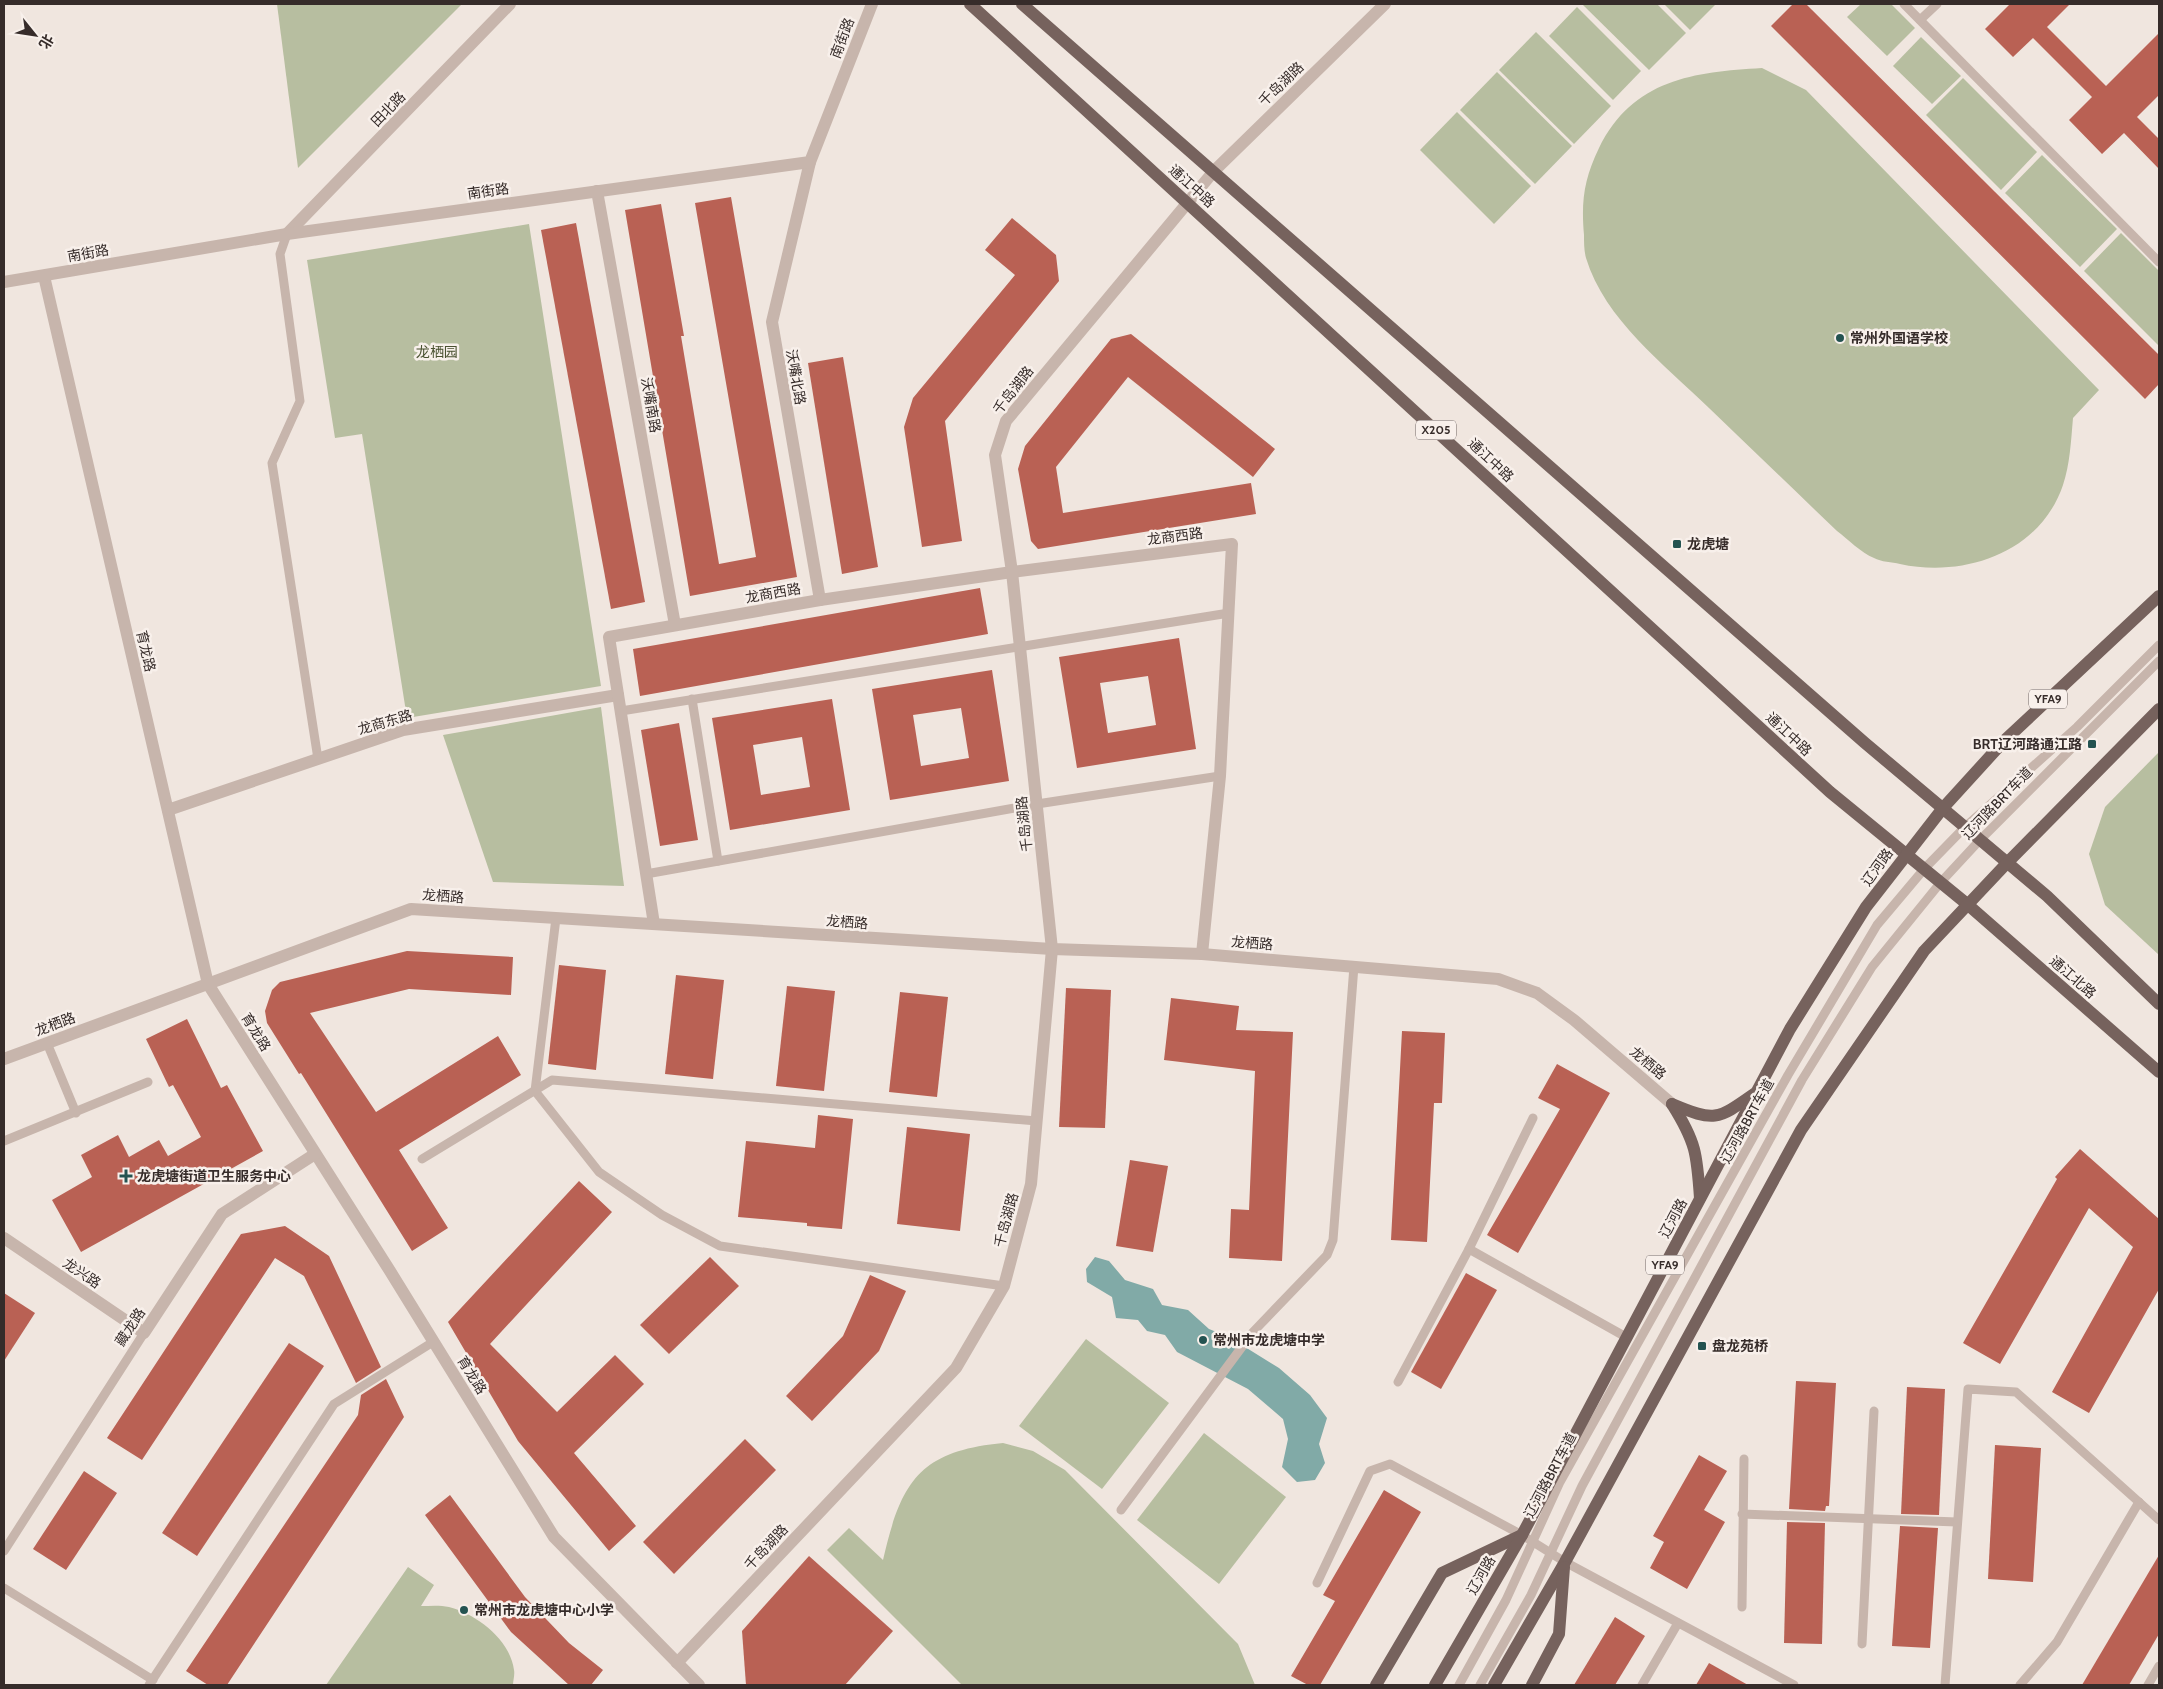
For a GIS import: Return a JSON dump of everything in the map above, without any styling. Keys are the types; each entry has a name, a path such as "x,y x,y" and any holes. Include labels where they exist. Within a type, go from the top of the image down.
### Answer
{"main road":[{"name":"通江中路","path":"970,4 1830,792 1941,882"},
{"name":"通江中路","path":"1022,4 1865,743 2007,863"},
{"name":"YFA9","path":"1906,852 2004,741 2159,596"},
{"path":"1494,1685 1565,1562 1801,1130 1924,951 1967,904 2159,709"},
{"name":"辽河路","path":"1435,1685 1527,1538 1626,1337 1790,1029 1866,907 1906,852"},
{"path":"2007,863 2047,896 2159,1004"},
{"name":"通江北路","path":"1941,882 2159,1072"},
{"path":"1672,1104 1701,1116 1725,1114 1756,1093"},
{"path":"1672,1104 1690,1132 1697,1156 1700,1198"},
{"path":"1376,1685 1442,1573 1527,1538"},
{"path":"1532,1685 1559,1634 1565,1562"}],"street":[{"name":"田北路","path":"287,234 510,4"},
{"name":"南街路","path":"4,282 287,234 810,162 872,4"},
{"name":"千岛湖路","path":"676,1663 956,1368 1004,1286 1031,1184 1052,950 1012,572 994,456 1006,421 1187,201 1214,171 1385,4"},
{"name":"沃嘴北路","path":"810,162 772,322 820,600"},
{"name":"沃嘴南路","path":"597,191 676,625"},
{"name":"育龙路","path":"44,276 208,984 554,1538 699,1685"},
{"name":"龙商西路","path":"654,924 609,637 820,600 1012,572 1232,544 1228,613"},
{"path":"1202,954 1220,776 1228,613"},
{"name":"龙商东路","path":"168,810 403,730 618,694"},
{"name":"龙栖路","path":"4,1059 411,909 1052,950 1202,954 1498,979 1537,993 1574,1020 1672,1104"},
{"name":"藏龙路","path":"144,1333 222,1214 315,1154"},
{"name":"龙兴路","path":"4,1238 144,1333"}],"lane":[{"path":"1904,4 2159,262"},
{"path":"1920,20 1937,4"},
{"path":"287,234 280,254 300,401 272,463 318,759"},
{"path":"621,711 1020,645 1228,613"},
{"name":"辽河路BRT车道","path":"1459,1685 1506,1600 1527,1538 1788,1075 1877,925 1925,868 1965,827 2077,727 2159,645"},
{"name":"辽河路BRT车道","path":"1480,1685 1531,1594 1587,1478 1802,1080 1872,967 1941,882 1979,841 2159,661"},
{"path":"692,699 718,861"},
{"path":"646,874 1037,804 1220,776"},
{"path":"556,918 535,1091 600,1172 662,1216 720,1246 1004,1286"},
{"path":"1121,1510 1253,1332 1327,1255 1333,1240 1354,966"},
{"path":"47,1043 76,1113"},
{"path":"422,1159 552,1080 1037,1121"},
{"path":"4,1141 148,1082"},
{"path":"1398,1382 1469,1248 1533,1118"},
{"path":"1469,1248 1626,1337"},
{"name":"藏龙路","path":"4,1551 144,1333"},
{"path":"4,1588 151,1683 334,1404 433,1342"},
{"path":"1945,1685 1968,1389 2016,1392 2159,1520"},
{"path":"1862,1644 1874,1412"},
{"path":"1742,1607 1744,1459"},
{"path":"1317,1583 1370,1471 1390,1464 1527,1538 1565,1562 1794,1685"},
{"path":"2020,1685 2057,1642 2139,1502"},
{"path":"1742,1514 1957,1522"},
{"path":"1642,1685 1678,1623"},
{"path":"2148,1685 2159,1666"}],"green space":[{"path":"277,4 462,4 298,168"},
{"path":"1582,4 1657,4 1686,33 1649,70"},
{"path":"1664,4 1716,4 1690,30"},
{"path":"1861,4 1891,4 1915,28 1887,56 1847,17"},
{"path":"1577,7 1641,71 1613,100 1549,36"},
{"path":"1536,32 1611,106 1574,144 1499,70"},
{"path":"1921,37 1961,76 1932,104 1893,66"},
{"path":"1762,68 1806,90 2099,390 2073,418 2067,469 2063,485 2052,508 2037,528 2018,544 1997,555 1974,563 1949,567 1924,567 1880,560 1864,553 1837,531 1655,358 1621,321 1595,280 1585,252 1583,201 1594,159 1613,125 1629,107 1648,93 1668,84 1713,72"},
{"path":"1497,72 1572,146 1535,184 1460,110"},
{"path":"1963,78 2037,152 2001,190 1926,115"},
{"path":"1457,112 1531,186 1494,224 1420,150"},
{"path":"2042,155 2117,229 2080,267 2005,193"},
{"name":"龙栖园","path":"529,224 601,686 407,718 362,434 335,438 307,260"},
{"path":"2121,233 2159,271 2158,345 2084,271"},
{"path":"601,707 624,886 493,882 443,735"},
{"path":"2159,752 2159,955 2105,905 2089,854 2105,807"},
{"path":"1086,1339 1169,1403 1102,1489 1019,1426"},
{"path":"1204,1433 1286,1497 1219,1584 1137,1520"},
{"path":"1003,1443 1033,1451 1065,1470 1238,1644 1255,1685 962,1685 827,1550 849,1528 883,1560 898,1510 907,1491 918,1475 933,1463 951,1454 974,1447"},
{"path":"408,1567 434,1585 421,1606 446,1606 459,1610 480,1622 499,1638 511,1659 514,1672 513,1685 326,1685"}],"water":[{"path":"1095,1257 1109,1261 1125,1280 1153,1289 1162,1305 1188,1310 1209,1329 1229,1337 1279,1368 1310,1395 1327,1418 1319,1444 1325,1463 1315,1480 1297,1482 1282,1467 1288,1439 1283,1419 1248,1389 1177,1352 1165,1335 1147,1331 1138,1320 1116,1318 1112,1297 1087,1282 1086,1269"}],"building":[{"path":"1793,4 1806,4 2159,355 2159,384 2145,399 1771,26"},
{"path":"2010,4 2070,4 2047,27 2106,86 2159,33 2159,95 2137,117 2159,139 2159,169 2124,133 2102,154 2069,120 2092,97 2033,38 2013,57 1985,29"},
{"path":"731,197 797,577 690,596 625,210 661,204 684,336 681,336 719,564 756,557 695,203"},
{"path":"1012,218 1056,255 1059,281 945,421 962,541 922,547 904,427 913,398 1015,275 985,250"},
{"path":"576,223 645,602 611,609 541,230"},
{"path":"1131,334 1275,449 1253,477 1128,377 1056,467 1063,513 1251,483 1256,514 1038,549 1031,541 1018,469 1025,446 1111,339"},
{"path":"843,357 878,567 842,574 808,363"},
{"path":"980,588 988,634 640,696 633,649"},
{"path":"1179,638 1196,749 1077,768 1059,657","holes":["1148,676 1156,725 1108,733 1100,683"]},
{"path":"992,670 1009,781 890,800 872,689","holes":["961,708 969,758 921,766 913,715"]},
{"path":"832,699 850,810 730,830 712,718","holes":["802,737 810,787 761,795 753,745"]},
{"path":"679,723 698,840 660,846 641,730"},
{"path":"407,951 513,957 511,995 409,989 310,1013 376,1112 498,1036 521,1075 399,1150 448,1228 412,1251 301,1073 299,1074 267,1023 265,1011 272,990 280,982"},
{"path":"559,965 606,970 596,1070 548,1064"},
{"path":"676,975 724,980 713,1079 665,1074"},
{"path":"787,986 835,991 824,1091 776,1086"},
{"path":"1066,988 1111,990 1105,1128 1059,1127"},
{"path":"900,992 948,997 937,1097 889,1092"},
{"path":"1171,998 1239,1006 1236,1030 1293,1032 1282,1261 1229,1258 1231,1209 1249,1210 1255,1071 1164,1060"},
{"path":"187,1019 221,1088 227,1085 263,1151 81,1252 52,1200 92,1177 81,1155 118,1135 129,1157 159,1140 168,1156 201,1137 173,1085 169,1087 146,1039"},
{"path":"1402,1031 1445,1033 1442,1103 1434,1103 1427,1242 1391,1240"},
{"path":"1557,1064 1610,1093 1518,1253 1487,1235 1560,1109 1538,1098"},
{"path":"818,1115 853,1119 842,1229 807,1226 807,1223 738,1217 746,1141 815,1148"},
{"path":"907,1127 970,1134 960,1231 897,1224"},
{"path":"2080,1149 2159,1219 2159,1289 2089,1413 2052,1392 2133,1247 2089,1208 2000,1364 1963,1343 2057,1179 2055,1177"},
{"path":"1130,1160 1168,1166 1153,1252 1116,1246"},
{"path":"579,1181 612,1212 490,1344 557,1412 615,1355 644,1384 574,1453 636,1526 609,1551 518,1441 448,1322"},
{"path":"285,1226 329,1256 381,1367 356,1383 304,1276 275,1258 142,1460 107,1438 241,1234"},
{"path":"710,1257 739,1286 669,1354 640,1325"},
{"path":"1466,1273 1497,1290 1441,1389 1411,1372"},
{"path":"870,1275 906,1291 879,1351 812,1421 786,1396 843,1336"},
{"path":"4,1293 35,1313 4,1361"},
{"path":"289,1343 324,1366 197,1556 162,1533"},
{"path":"386,1379 404,1417 227,1685 208,1685 186,1671 358,1415 361,1395"},
{"path":"1796,1381 1836,1383 1829,1506 1826,1506 1825,1511 1789,1509"},
{"path":"1907,1387 1945,1389 1939,1515 1901,1514"},
{"path":"745,1439 776,1470 674,1574 643,1542"},
{"path":"1995,1445 2041,1448 2033,1582 1988,1579"},
{"path":"1699,1455 1727,1471 1704,1510 1725,1522 1687,1589 1650,1568 1664,1542 1653,1536"},
{"path":"84,1471 117,1493 66,1570 33,1549"},
{"path":"1384,1490 1421,1512 1320,1685 1308,1685 1291,1676 1335,1601 1323,1595"},
{"path":"450,1495 525,1597 569,1643 603,1670 591,1685 569,1685 511,1632 425,1515"},
{"path":"1787,1522 1825,1523 1822,1644 1784,1643"},
{"path":"1900,1526 1938,1528 1930,1648 1892,1646"},
{"path":"2159,1555 2159,1634 2129,1685 2082,1685"},
{"path":"809,1556 893,1631 845,1685 746,1685 742,1631"},
{"path":"1615,1617 1645,1636 1615,1685 1574,1685"},
{"path":"1709,1663 1748,1685 1696,1685"}],"place":[{"name":"常州外国语学校","path":"1840,338"},
{"name":"龙虎塘","path":"1677,544"},
{"name":"BRT辽河路通江路","path":"2092,744"},
{"name":"龙虎塘街道卫生服务中心","path":"126,1176"},
{"name":"常州市龙虎塘中学","path":"1203,1340"},
{"name":"盘龙苑桥","path":"1702,1346"},
{"name":"常州市龙虎塘中心小学","path":"464,1610"}]}
